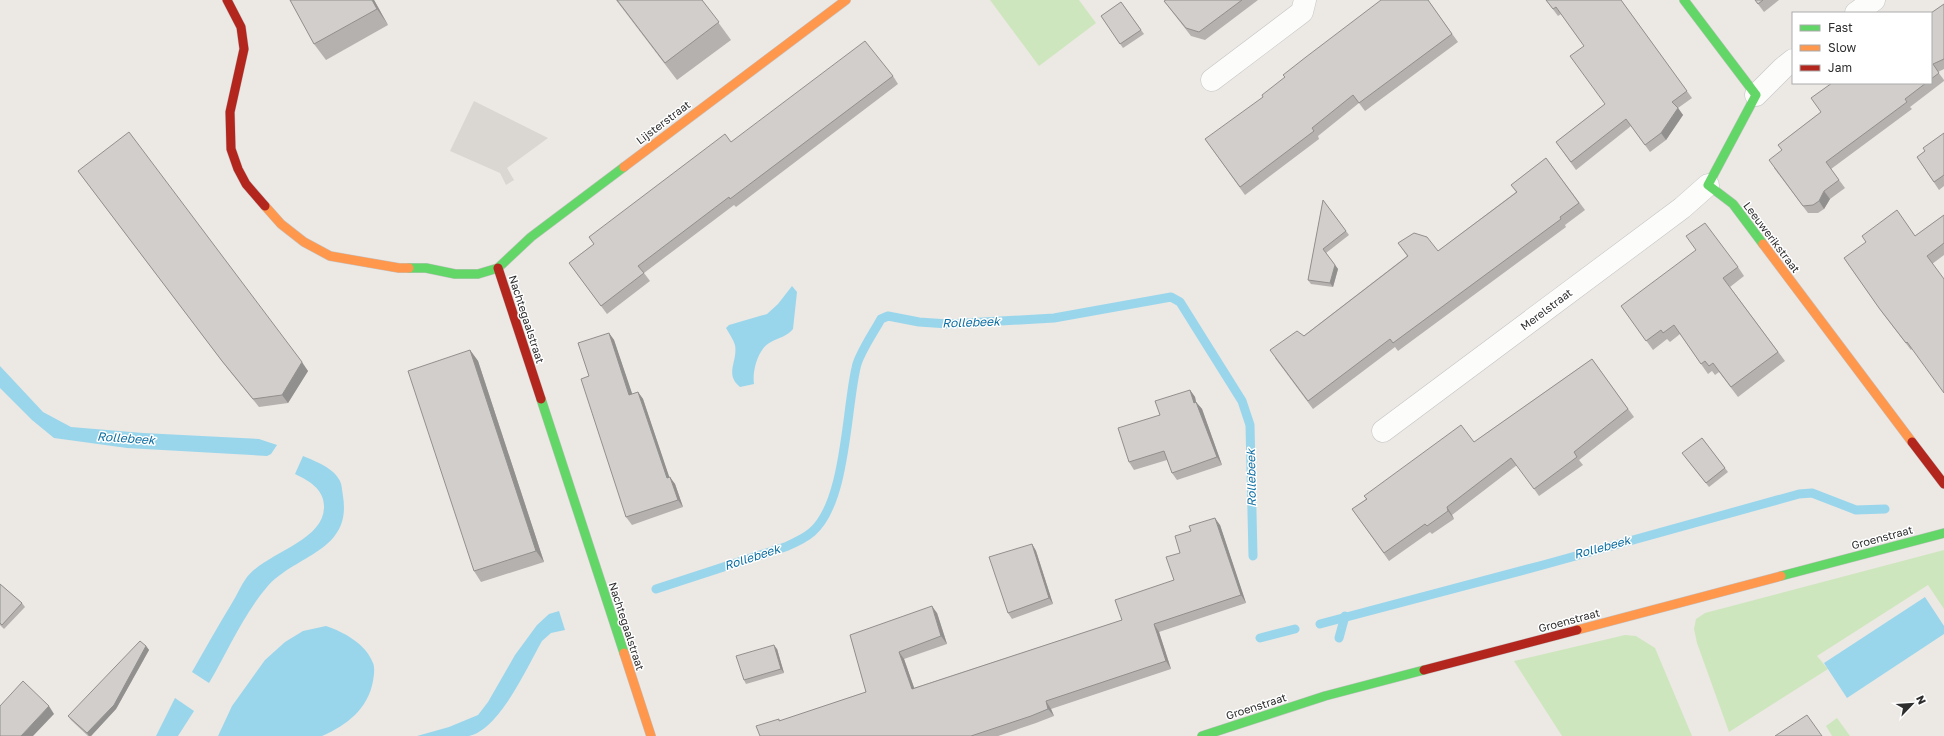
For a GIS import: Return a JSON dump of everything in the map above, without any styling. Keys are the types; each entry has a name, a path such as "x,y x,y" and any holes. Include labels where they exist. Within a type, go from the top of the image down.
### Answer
{"street":[{"name":"Nachtegaalstraat","path":"227,0 241,26 244,49 230,112 231,149 238,169 246,184 281,224 304,242 330,256 343,259 399,268 426,268 455,274 478,274 498,268 651,736"},
{"name":"Lijsterstraat","path":"498,268 531,237 846,0"},
{"path":"1212,80 1302,12 1305,0"},
{"path":"1684,0 1756,95"},
{"path":"1857,12 1874,0"},
{"path":"1708,185 1756,95 1792,61"},
{"name":"Merelstraat","path":"1383,431 1682,208 1708,185"},
{"name":"Leeuwerikstraat","path":"1708,185 1732,204 1944,484"},
{"name":"Groenstraat","path":"1202,736 1325,696 1944,534"}],"green space":[{"path":"990,0 1079,0 1096,23 1039,66"},
{"path":"1944,550 1944,609 1928,585 1817,656 1828,669 1729,732 1697,643 1694,629 1696,619 1705,613"},
{"path":"1625,635 1636,636 1655,648 1692,736 1562,736 1514,661"},
{"path":"1837,718 1850,736 1832,736 1826,726"}],"shaded area":[{"path":"474,101 548,138 507,168 514,180 506,185 500,173 450,151"}],"water":[{"path":"792,286 797,292 793,329 766,345 759,354 757,360 754,373 754,384 740,387 735,382 732,372 735,357 735,345 726,328 729,325 767,314 778,304"},
{"path":"0,366 43,412 71,427 143,433 259,439 277,445 271,454 267,456 127,448 54,438 32,420 0,388"},
{"path":"303,456 329,469 340,481 342,486 344,515 339,529 331,541 279,576 267,587 250,609 209,683 192,672 247,577 256,568 305,537 315,528 322,518 324,506 318,490 310,482 295,474"},
{"path":"1925,597 1944,626 1944,634 1847,698 1824,663"},
{"path":"559,611 565,630 551,633 542,641 512,696 491,722 480,731 469,736 417,736 449,727 478,715 488,702 515,655 537,625 549,614"},
{"path":"326,626 347,635 354,640 370,656 374,665 374,677 370,691 361,708 355,715 340,727 322,736 218,736 232,706 265,660 285,642 303,631"},
{"path":"175,698 194,711 178,736 156,736"}],"building":[{"path":"290,0 372,0 377,9 314,44"},
{"path":"617,0 702,0 719,22 665,63"},
{"path":"1242,0 1199,32 1186,28 1164,1"},
{"path":"1381,0 1428,0 1452,34 1359,103 1353,95 1312,128 1314,131 1240,187 1205,139 1263,97 1262,95 1285,77 1283,75"},
{"path":"1546,0 1621,0 1687,91 1672,102 1678,108 1661,133 1645,145 1626,119 1571,162 1556,142 1605,104 1570,56 1584,46 1556,7 1553,9"},
{"path":"1755,0 1763,0 1758,4"},
{"path":"1121,2 1141,30 1120,44 1101,16"},
{"path":"1944,4 1944,59 1933,64 1939,73 1932,78 1932,12"},
{"path":"865,41 893,76 730,199 729,197 638,266 644,273 601,306 569,263 594,244 589,237 725,134 731,142"},
{"path":"1831,84 1925,84 1905,99 1907,102 1826,162 1839,180 1824,191 1819,201 1813,205 1803,206 1769,160 1782,150 1778,145 1821,112 1811,98"},
{"path":"129,132 302,362 282,395 253,399 222,361 78,171"},
{"path":"1944,133 1944,175 1934,182 1917,157 1925,151 1923,148"},
{"path":"1546,158 1579,203 1560,217 1561,219 1393,343 1390,339 1308,401 1270,350 1297,331 1304,336 1408,256 1398,243 1414,233 1427,237 1438,251 1517,192 1511,185"},
{"path":"1323,200 1346,231 1323,249 1335,265 1330,283 1308,280"},
{"path":"1897,210 1915,236 1944,215 1944,243 1927,256 1944,279 1944,393 1907,342 1906,343 1879,308 1844,258 1866,242 1862,236"},
{"path":"1705,223 1738,267 1723,278 1778,352 1731,387 1713,363 1709,366 1705,361 1701,364 1674,325 1663,333 1661,330 1646,341 1621,306 1696,250 1686,236"},
{"path":"609,333 629,395 638,392 667,478 670,477 678,500 626,517 581,379 589,376 578,343"},
{"path":"470,350 536,551 474,571 408,371"},
{"path":"1592,359 1628,409 1574,452 1577,457 1534,489 1511,458 1447,507 1448,511 1427,526 1425,524 1384,553 1352,509 1367,499 1364,496 1461,425 1474,442"},
{"path":"1190,390 1217,457 1172,473 1164,451 1129,462 1118,428 1160,415 1155,401"},
{"path":"1702,438 1725,468 1706,483 1682,453"},
{"path":"1215,518 1241,595 1154,624 1166,661 1046,701 1048,709 971,736 760,736 756,726 779,719 779,721 866,692 850,635 932,606 941,636 899,652 912,689 1122,620 1115,600 1174,580 1166,557 1180,553 1175,536 1191,531 1189,526"},
{"path":"1032,544 1049,598 1008,613 989,557"},
{"path":"0,584 22,603 2,625 0,623"},
{"path":"140,641 146,646 114,705 87,733 68,716"},
{"path":"774,645 781,669 744,680 736,656"},
{"path":"23,681 49,706 21,736 0,736 0,706"},
{"path":"1807,715 1822,736 1775,736"}],"waterway":[{"name":"Rollebeek","path":"656,589 785,547 802,539 812,532 823,518 832,500 838,479 857,363 881,319 888,316 919,322 948,324 1054,318 1171,297 1180,302 1242,401 1250,425 1253,556"},
{"name":"Rollebeek","path":"1320,624 1543,565 1799,494 1812,493 1856,510 1885,509"},
{"path":"1339,638 1345,616"},
{"name":"Rollebeek","path":"1260,638 1295,629"}],"traffic: fast":[{"path":"1684,0 1756,95 1708,185 1733,204 1763,244"},
{"path":"409,268 426,268 455,274 478,274 498,268 531,237 624,167"},
{"path":"541,399 624,653"},
{"path":"1781,576 1944,533"},
{"path":"1202,736 1325,696 1424,670"}],"traffic: slow":[{"path":"624,167 846,0"},
{"path":"265,206 281,224 304,242 330,256 399,268 409,268"},
{"path":"1763,244 1912,442"},
{"path":"1577,630 1781,576"},
{"path":"624,653 651,736"}],"traffic: jam":[{"path":"227,0 241,27 244,49 230,112 231,149 238,169 246,184 265,206"},
{"path":"498,268 541,399"},
{"path":"1912,442 1944,484"},
{"path":"1424,670 1577,630"}]}
